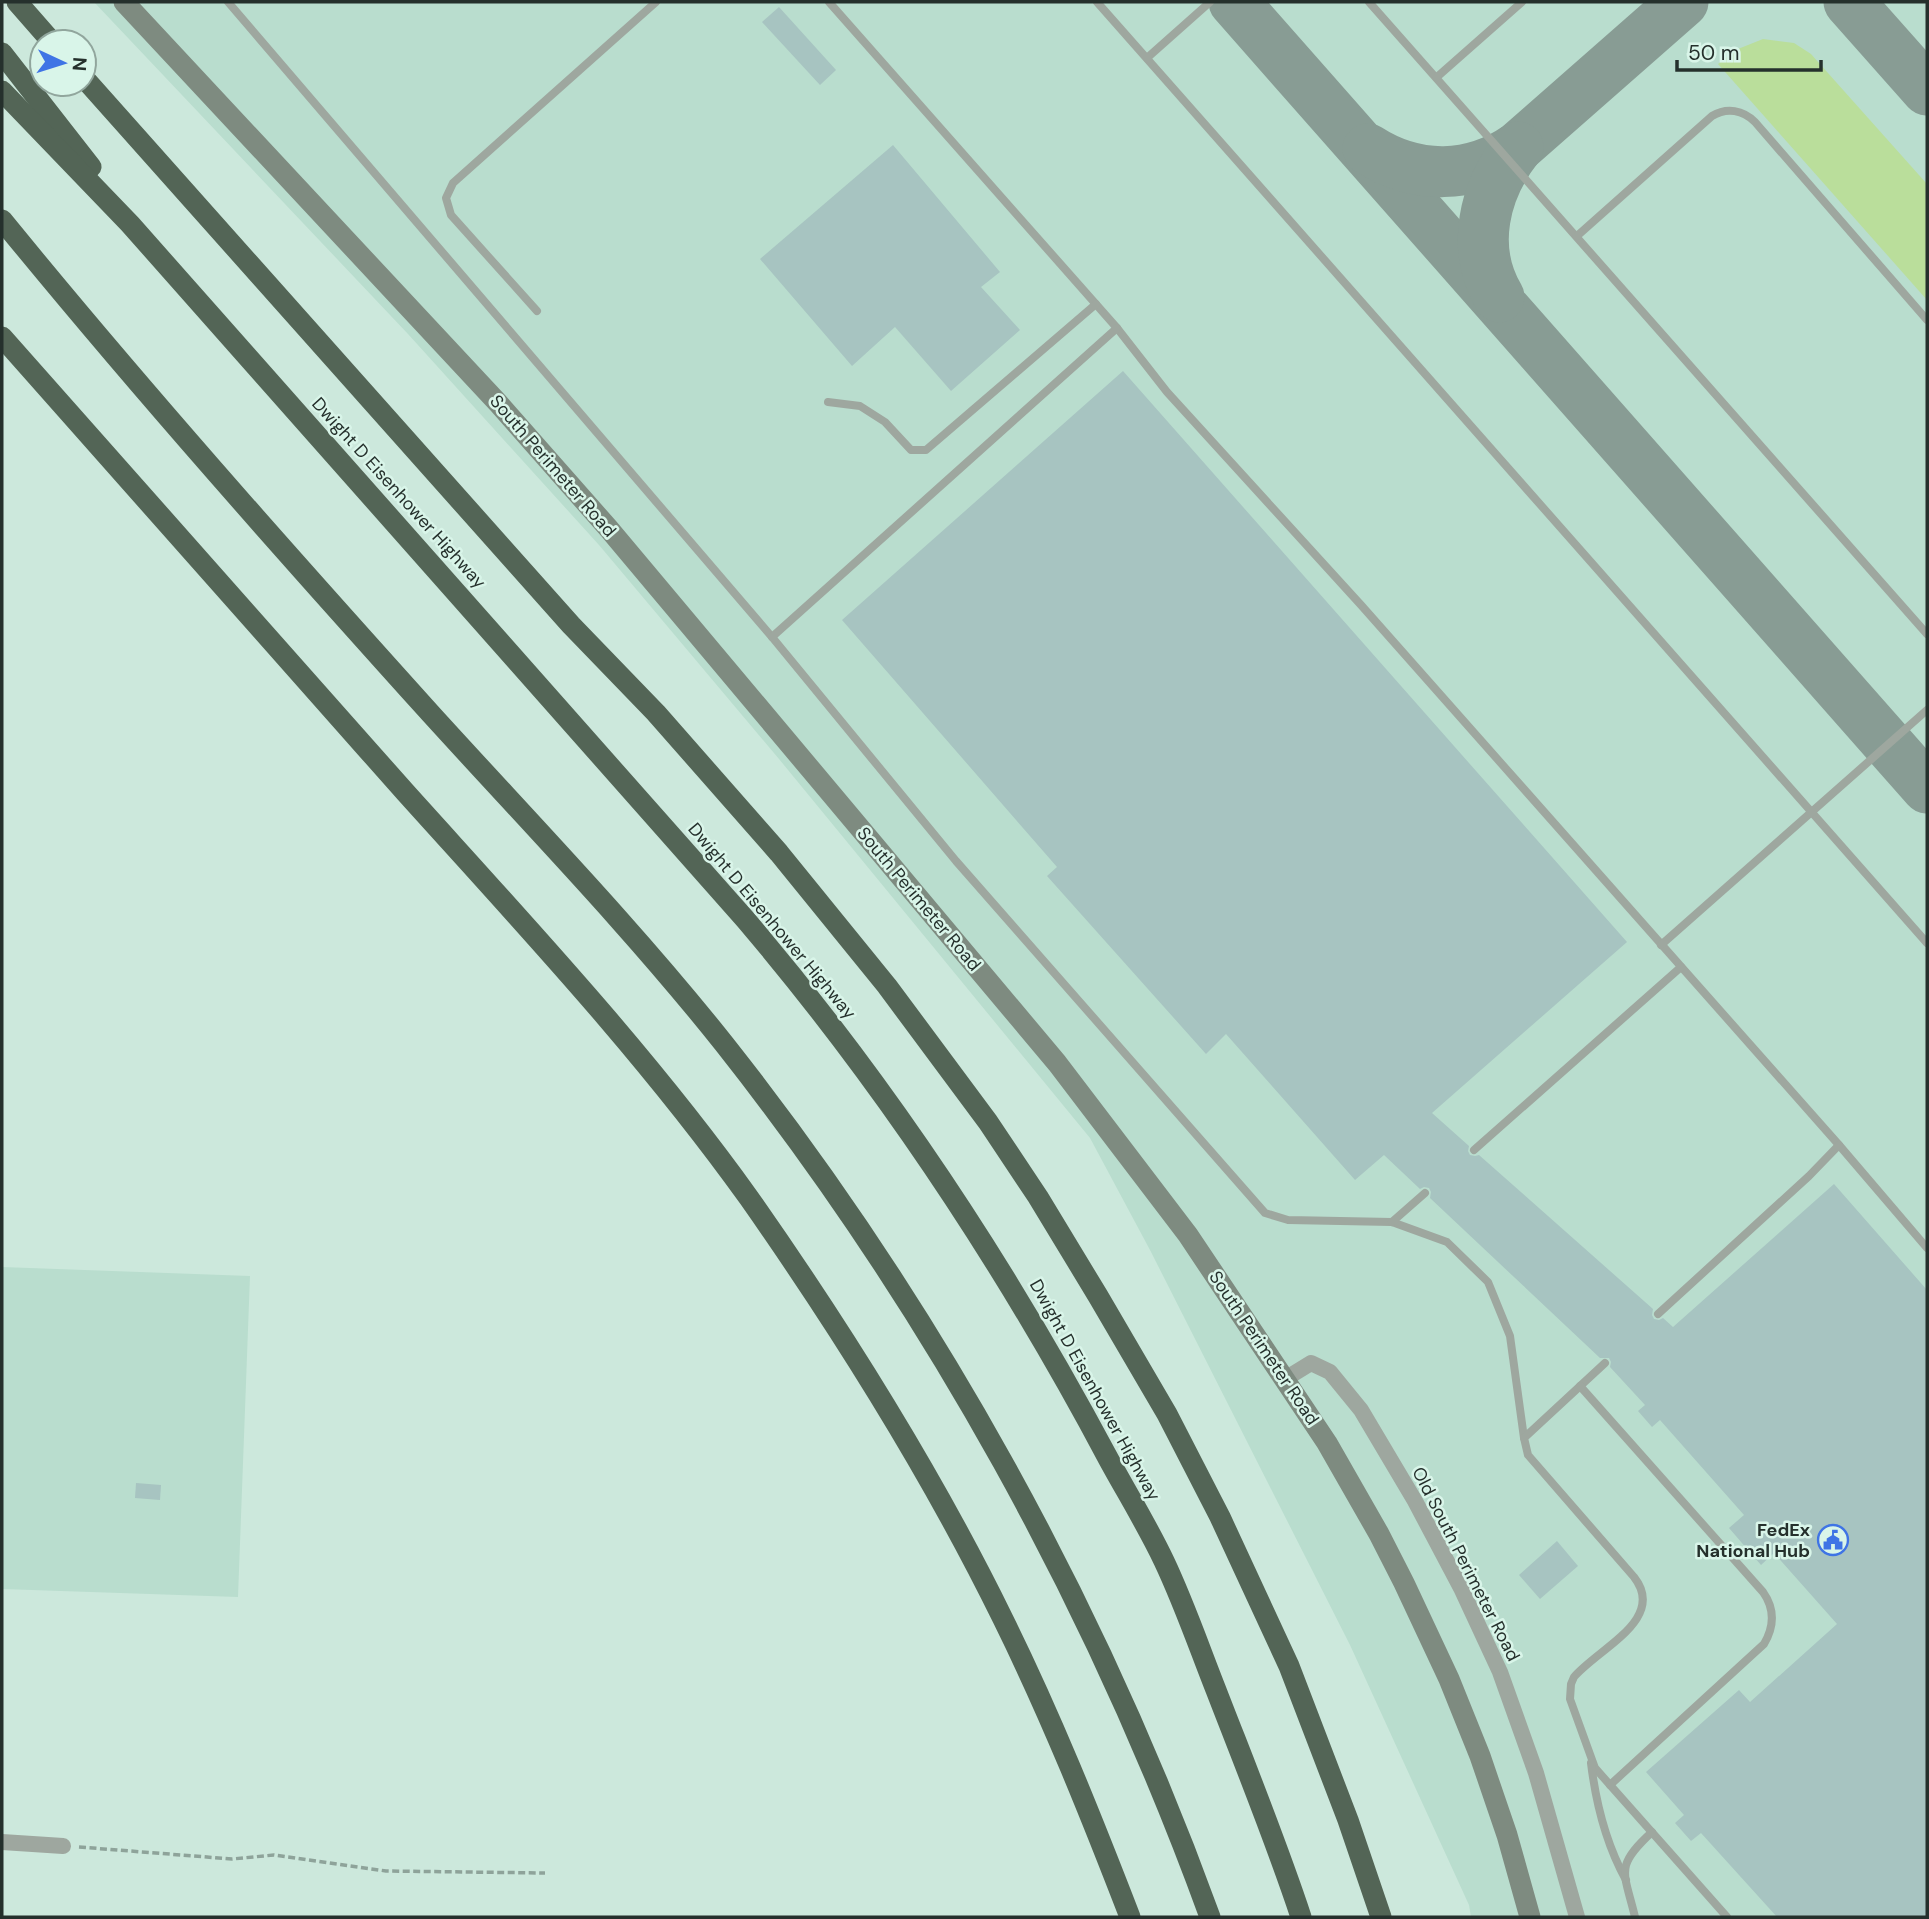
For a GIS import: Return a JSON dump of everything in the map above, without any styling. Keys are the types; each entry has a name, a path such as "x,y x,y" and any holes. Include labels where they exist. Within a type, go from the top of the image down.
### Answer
{"highway":[{"path":"17,2 40,28"},
{"path":"2,53 181,281"},
{"name":"Dwight D Eisenhower Highway","path":"2,91 181,281 752,928 828,1023 927,1158 977,1231 1053,1357 1164,1562 1223,1708 1301,1917"},
{"path":"98,94 561,615 656,713 779,853 887,986 988,1122 1056,1227 1167,1414 1226,1528 1319,1741 1381,1917"},
{"path":"2,220 106,347 423,705 644,949 727,1048 848,1210 954,1376 1044,1538 1153,1769 1210,1917"},
{"path":"2,242 106,347"},
{"path":"2,337 601,1012 746,1195 808,1284 893,1418 978,1570 1075,1778 1130,1917"}],"street":[{"name":"South Perimeter Road","path":"133,7 498,403 740,683 1056,1063 1188,1234 1327,1443 1379,1534 1423,1621 1449,1679 1493,1793 1530,1917"},
{"name":"Old South Perimeter Road","path":"1285,1379 1311,1363 1330,1371 1361,1410 1415,1501 1461,1588 1500,1672 1536,1773 1577,1917"},
{"path":"2,1843 63,1846"}],"lane":[{"path":"228,2 772,637 956,861 1265,1213 1288,1220 1392,1222 1447,1242 1488,1282 1510,1336 1528,1455 1644,1592 1640,1616 1581,1670 1571,1684 1570,1699 1591,1760 1594,1792 1612,1855 1626,1880"},
{"path":"537,311 451,215 446,198 453,183 656,2"},
{"path":"829,2 1117,328 1167,392 1246,473 1927,1248"},
{"path":"1097,2 1927,943"},
{"path":"1147,58 1210,2"},
{"path":"1369,2 1927,634"},
{"path":"1437,77 1522,2"},
{"path":"1577,236 1720,112 1734,111 1749,116 1926,319"},
{"path":"828,402 860,406 886,422 911,450 926,450 1096,304"},
{"path":"772,637 1117,328"},
{"path":"1661,945 1927,710"},
{"path":"1474,1150 1681,967"},
{"path":"1658,1314 1809,1176 1839,1145"},
{"path":"1392,1222 1425,1193"},
{"path":"1524,1438 1605,1363"},
{"path":"1580,1386 1763,1592 1772,1617 1771,1632 1764,1644 1610,1785"},
{"path":"1591,1760 1727,1917"},
{"path":"1635,1917 1625,1866 1628,1858 1652,1832"}],"path":[{"path":"63,1846 232,1860 274,1855 386,1871 544,1873"}],"shaded area":[{"path":"94,2 1927,2 1927,1917 1471,1917 1469,1905 1350,1645 1150,1250 1090,1138 779,759 599,545 408,334"},
{"path":"2,1267 250,1276 238,1597 2,1589"}],"green space":[{"path":"1763,39 1794,43 1811,54 1927,184 1927,300 1718,64 1738,49"}],"building":[{"path":"779,7 836,70 820,85 762,22"},
{"path":"893,145 1000,272 981,287 1020,330 951,391 895,327 852,366 760,259"},
{"path":"1123,371 1627,942 1432,1113 1469,1146 1470,1155 1479,1155 1653,1309 1654,1319 1663,1318 1673,1327 1834,1184 1927,1290 1927,1917 1777,1917 1701,1833 1691,1841 1675,1823 1684,1815 1646,1772 1739,1690 1750,1702 1837,1624 1774,1553 1761,1565 1729,1528 1744,1515 1660,1420 1652,1427 1638,1411 1645,1405 1610,1367 1609,1358 1600,1358 1430,1198 1429,1188 1420,1189 1384,1155 1355,1180 1226,1034 1206,1054 1047,876 1057,867 842,620"},
{"path":"136,1483 161,1485 160,1500 135,1498"},
{"path":"1557,1541 1578,1566 1540,1599 1519,1575"}],"taxiway":[{"path":"1234,2 1927,788"},
{"path":"1368,149 1405,166 1444,172 1463,170 1500,158 1518,147 1683,2"},
{"path":"1849,2 1927,90"},
{"path":"1499,297 1485,259 1485,220 1489,200 1497,182 1518,147"}],"place":[{"name":"FedEx National Hub","path":"1833,1540"}]}
